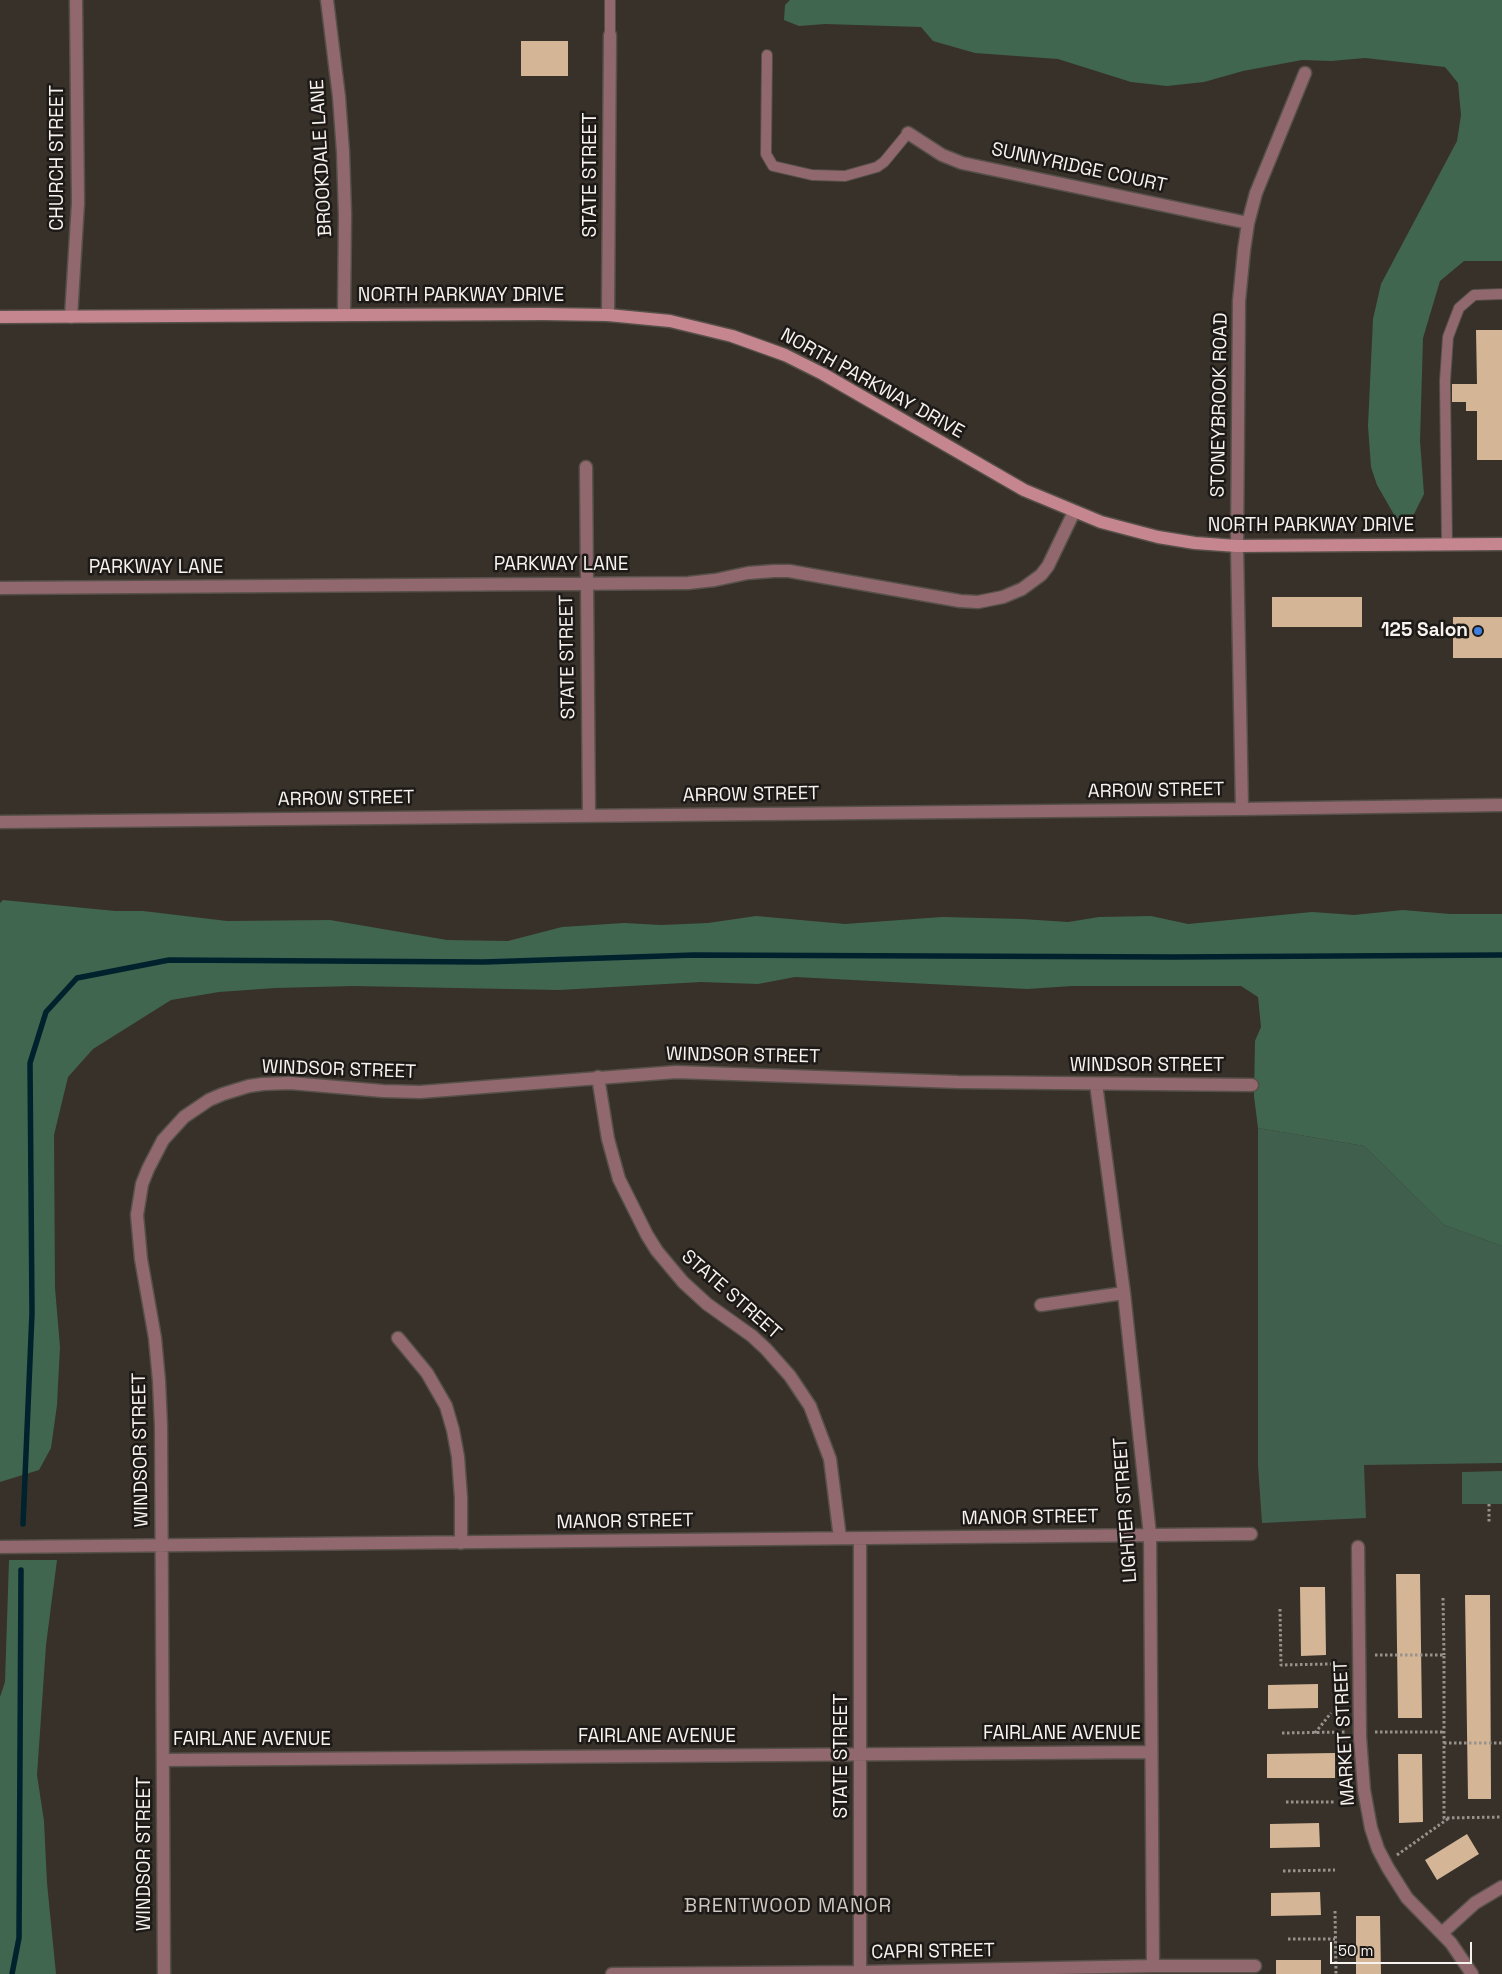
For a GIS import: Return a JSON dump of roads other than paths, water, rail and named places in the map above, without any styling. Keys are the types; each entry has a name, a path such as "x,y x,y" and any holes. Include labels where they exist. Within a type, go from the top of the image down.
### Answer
{"main road":[{"name":"NORTH PARKWAY DRIVE","path":"0,317 608,315 670,321 732,336 766,347 823,374 1024,490 1101,522 1158,537 1195,543 1237,546 1502,544"}],"street":[{"name":"CHURCH STREET","path":"71,317 78,203 76,0"},
{"name":"BROOKDALE LANE","path":"327,0 344,152 344,315"},
{"name":"STATE STREET","path":"608,315 610,35"},
{"name":"STONEYBROOK ROAD","path":"1242,809 1237,546 1239,301 1248,223 1263,174 1305,73"},
{"name":"SUNNYRIDGE COURT","path":"908,133 942,154 962,163 1248,223"},
{"name":"STATE STREET","path":"586,467 589,815"},
{"name":"PARKWAY LANE","path":"0,588 688,583 748,573 774,571 960,601 978,602 1003,597 1016,592 1041,575 1048,566 1074,512"},
{"name":"ARROW STREET","path":"0,822 1502,805"},
{"name":"WINDSOR STREET","path":"164,1974 161,1426 154,1330 141,1259 137,1215 142,1184 148,1169 163,1140 184,1117 209,1100 249,1086 290,1083 383,1091 420,1092 676,1072 958,1082 1252,1085"},
{"name":"STATE STREET","path":"598,1077 608,1139 619,1179 657,1252 682,1282 707,1304 752,1336 766,1349 790,1376 810,1406 830,1459 840,1538"},
{"name":"LIGHTER STREET","path":"1096,1084 1124,1293 1150,1535 1153,1966"},
{"path":"1041,1305 1124,1293"},
{"path":"398,1338 427,1373 446,1406 458,1457 461,1498 461,1543"},
{"name":"MANOR STREET","path":"0,1547 1251,1534"},
{"name":"STATE STREET","path":"860,1539 860,1973"},
{"name":"MARKET STREET","path":"1358,1546 1360,1737 1367,1809 1378,1849 1407,1898 1451,1943 1472,1974"},
{"name":"FAIRLANE AVENUE","path":"164,1760 1151,1752"},
{"path":"1442,1933 1475,1903 1502,1887"},
{"name":"CAPRI STREET","path":"612,1974 860,1973 1153,1966 1255,1966"}],"lane":[{"path":"610,0 610,35"},
{"path":"767,55 766,154 773,166 812,175 845,176 877,167 884,162 908,133"},
{"path":"1447,545 1445,381 1448,337 1459,308 1474,295 1502,294"}],"waterway":[{"path":"23,1524 32,1313 30,1063 46,1012 77,978 169,960 484,962 694,955 1174,957 1502,955"},
{"path":"12,1974 19,1938 21,1570"}],"place":[{"name":"125 Salon","path":"1478,631"}],"district":[{"name":"BRENTWOOD MANOR","path":"788,1907"}]}
